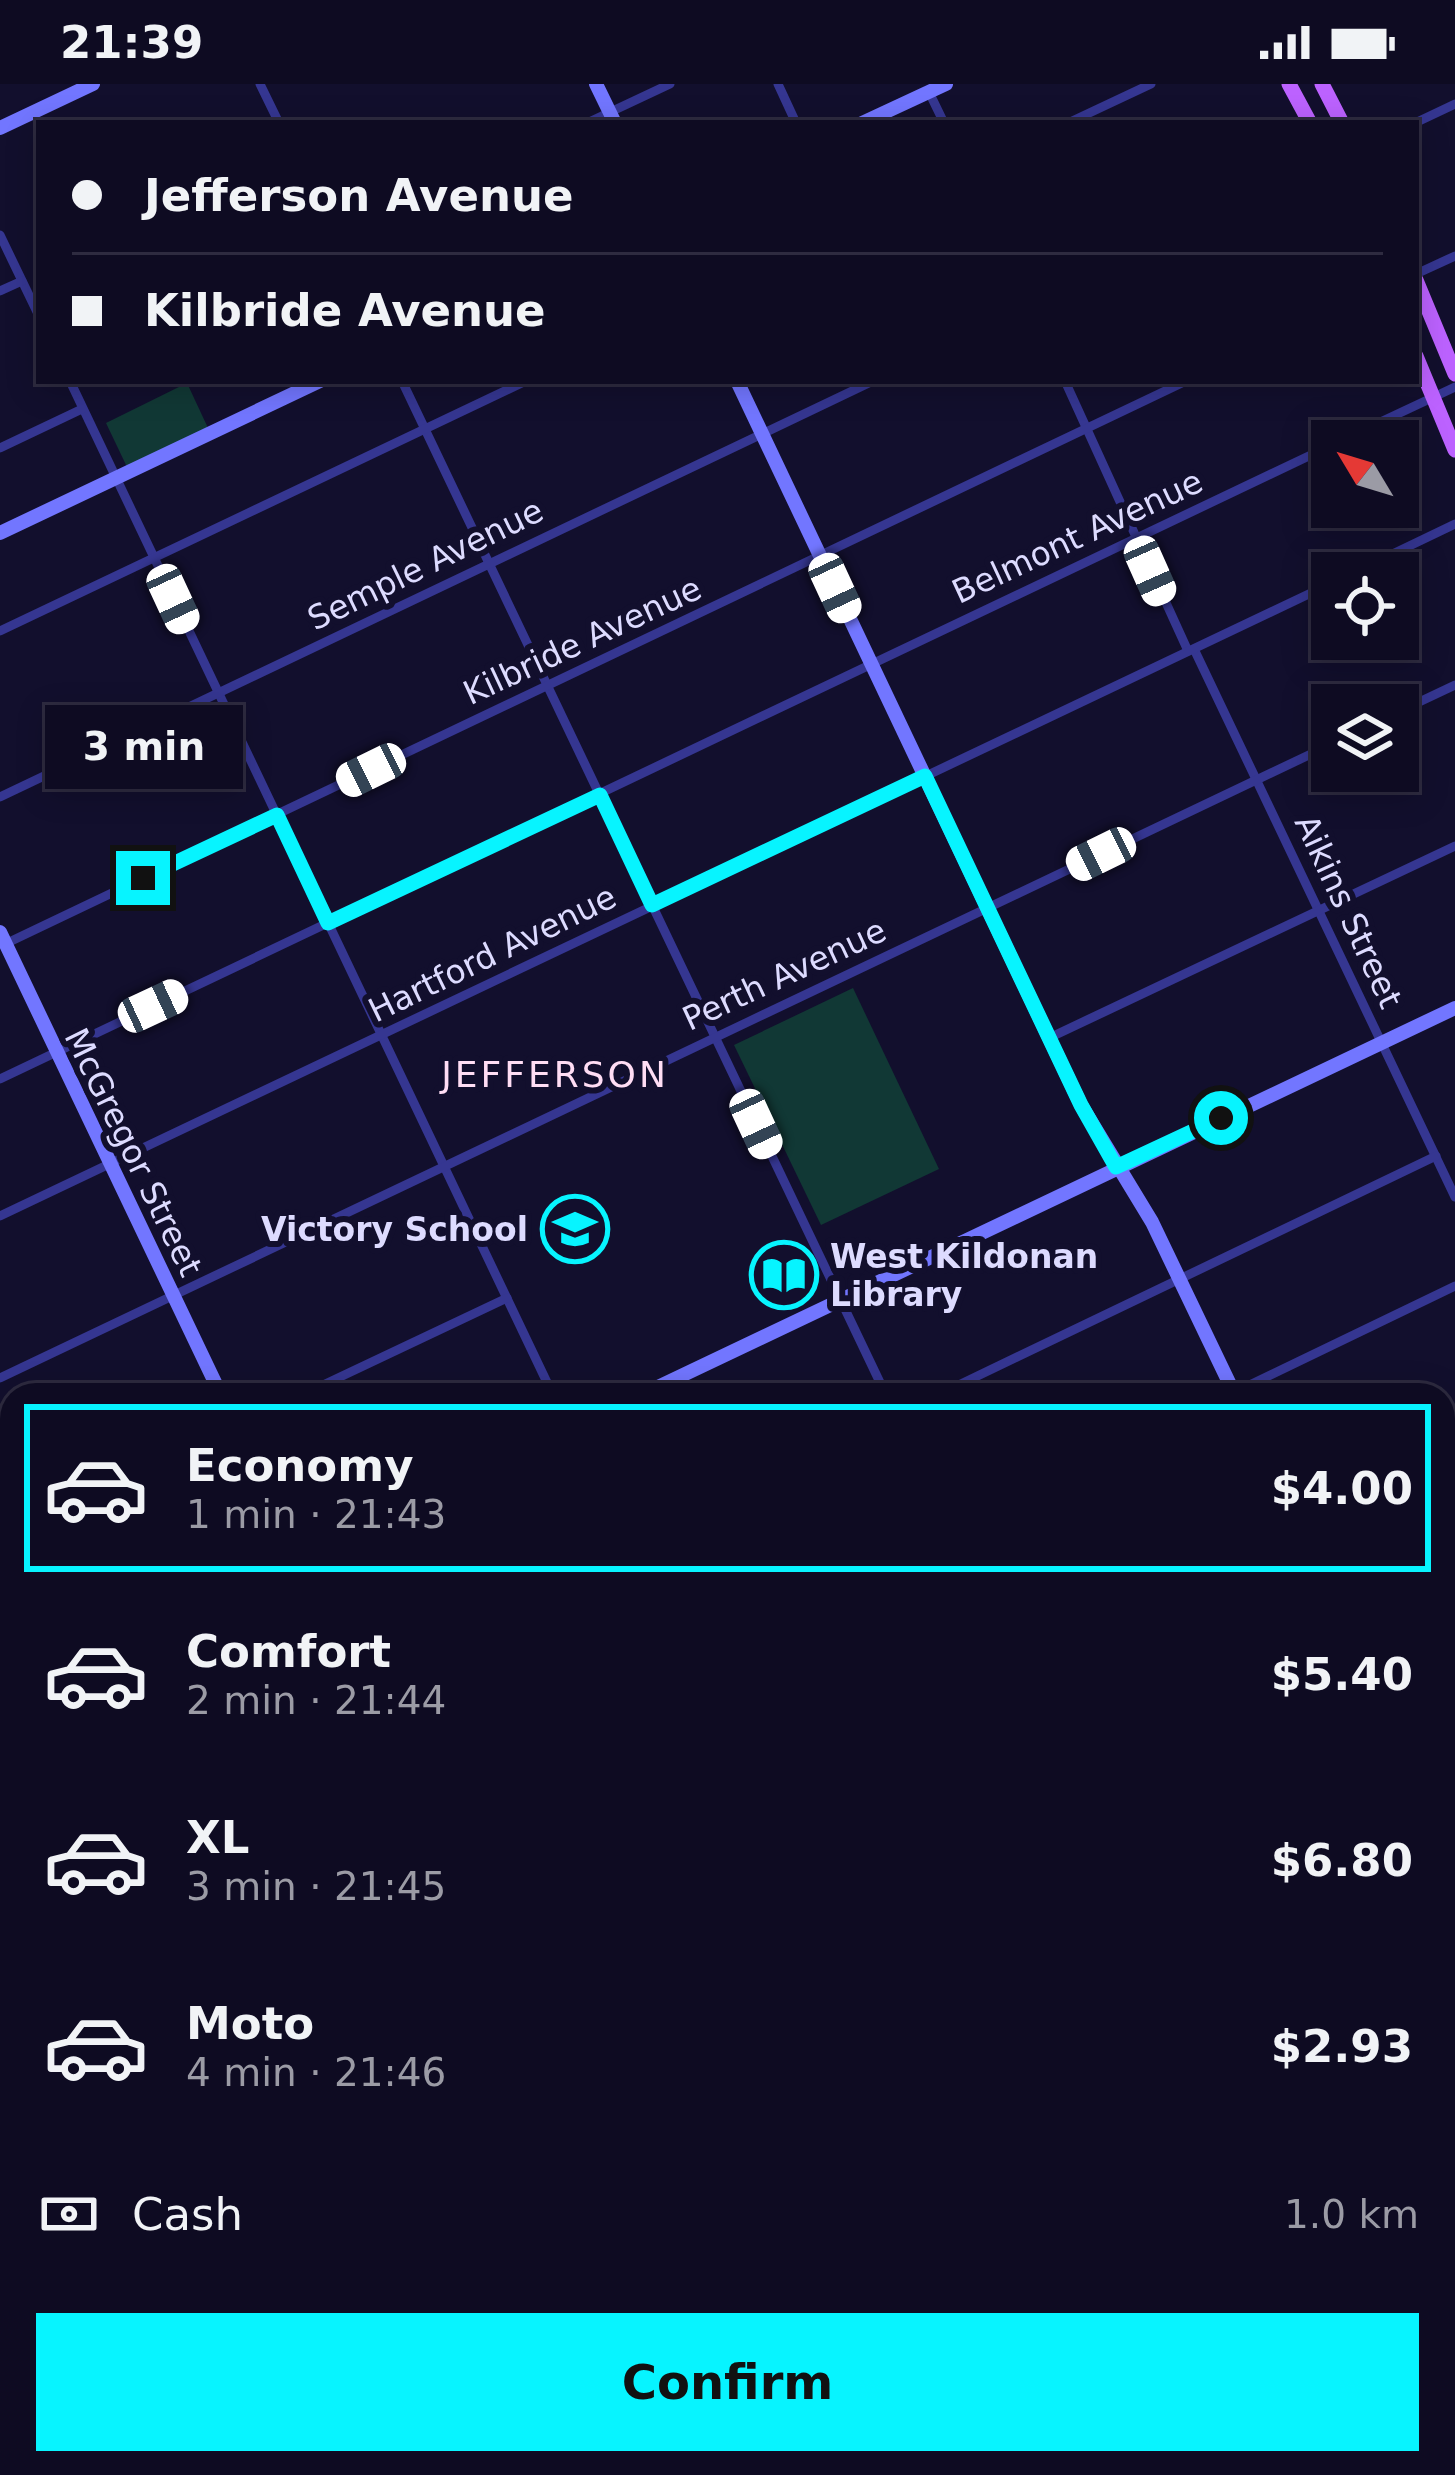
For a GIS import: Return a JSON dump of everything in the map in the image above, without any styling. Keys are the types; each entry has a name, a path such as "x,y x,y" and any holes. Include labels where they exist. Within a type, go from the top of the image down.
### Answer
{"main road":[{"path":"0,128 93,84"},
{"path":"596,84 612,118"},
{"path":"868,120 946,84"},
{"path":"1289,84 1308,120"},
{"path":"1322,84 1340,120"},
{"path":"1419,284 1455,374"},
{"path":"1419,364 1455,450"},
{"path":"0,533 314,384"},
{"path":"738,384 1049,1038 1116,1167 1152,1222 1227,1383"},
{"name":"McGregor Street","path":"2,940 215,1383"},
{"path":"666,1383 1455,1008"}],"street":[{"path":"260,84 278,120"},
{"path":"612,118 670,84"},
{"path":"778,84 795,120"},
{"path":"1074,120 1151,84"},
{"path":"929,92 943,120"},
{"path":"1419,121 1455,104"},
{"path":"0,235 36,310"},
{"path":"1419,275 1455,256"},
{"path":"0,292 22,281"},
{"path":"71,384 547,1383"},
{"path":"403,384 880,1383"},
{"path":"0,632 520,384"},
{"name":"Semple Avenue","path":"0,797 867,384"},
{"name":"Aikins Street","path":"1066,384 1136,539 1257,780 1455,1197"},
{"name":"Kilbride Avenue","path":"2,940 277,815 1180,384"},
{"name":"Belmont Avenue","path":"1383,420 1455,387"},
{"path":"0,448 82,409"},
{"name":"Belmont Avenue","path":"0,1079 1311,455"},
{"path":"1397,552 1455,524"},
{"name":"Hartford Avenue","path":"0,1216 1311,593"},
{"path":"1419,702 1455,685"},
{"name":"Perth Avenue","path":"0,1378 1311,754"},
{"path":"1049,1038 1455,846"},
{"path":"963,1383 1436,1156"},
{"path":"1255,1383 1455,1286"},
{"path":"327,1383 507,1298"}],"green space":[{"path":"187,384 208,428 127,467 106,423"},
{"path":"853,988 939,1169 821,1225 734,1045"}],"place":[{"name":"Victory School","path":"575,1229"},
{"name":"West Kildonan Library","path":"784,1275"}],"district":[{"name":"JEFFERSON","path":"555,1074"}],"route":[{"path":"143,878 277,815 328,923 600,795 652,905 925,776 1081,1105 1116,1167 1221,1118"}]}
